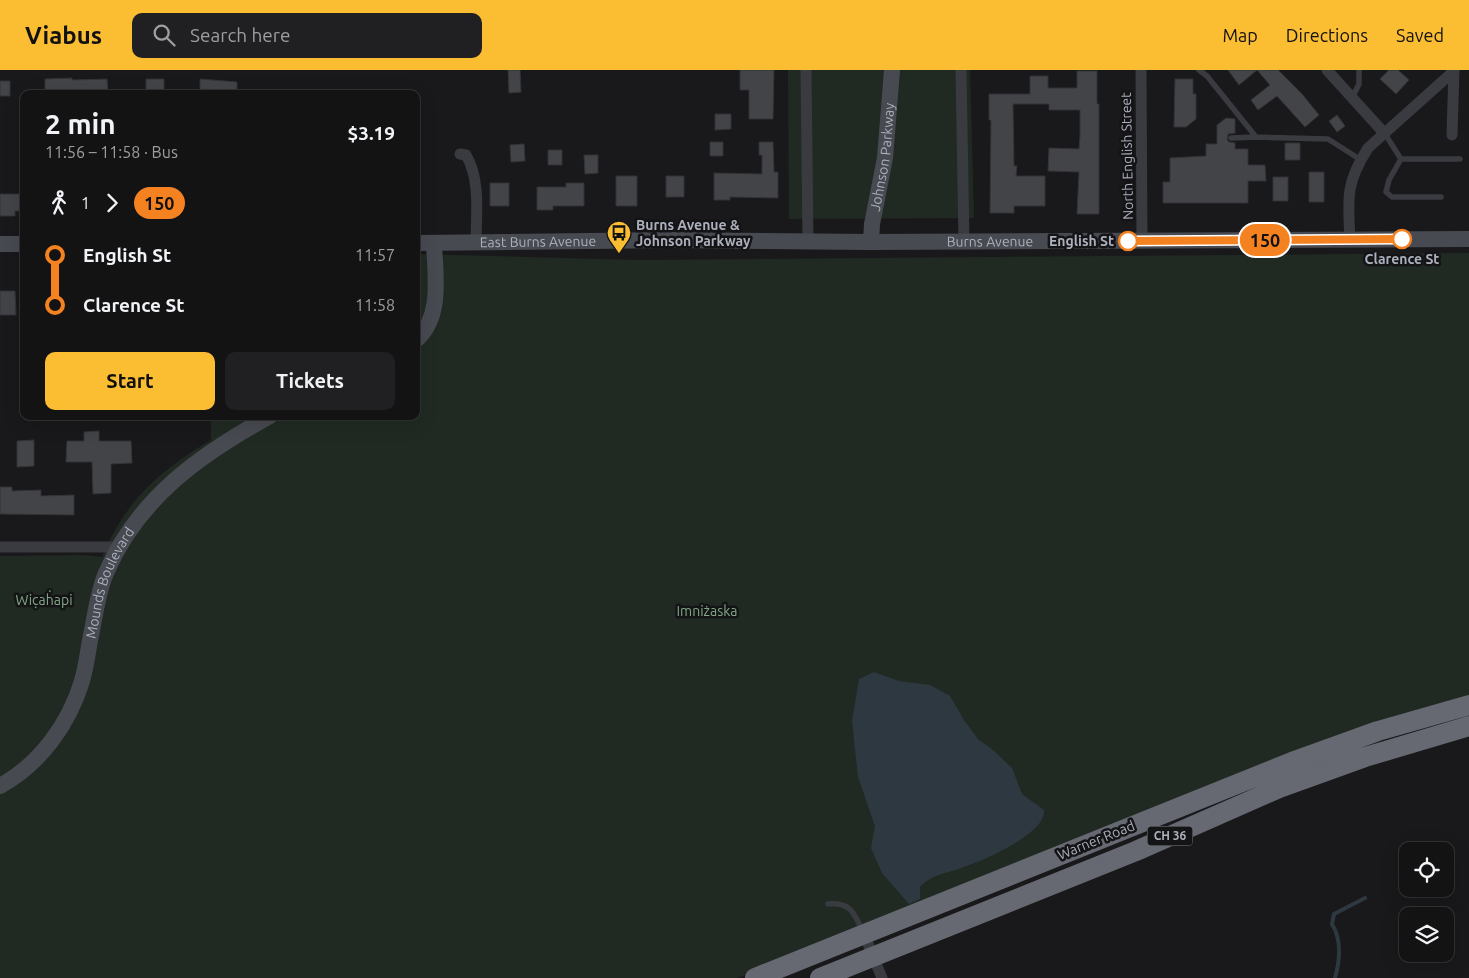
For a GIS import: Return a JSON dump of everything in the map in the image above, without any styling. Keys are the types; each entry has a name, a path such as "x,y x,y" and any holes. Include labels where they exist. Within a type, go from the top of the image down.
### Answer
{"highway":[{"name":"Warner Road","path":"755,978 1292,762 1378,731 1469,704"},
{"name":"Warner Road","path":"820,978 1127,855 1287,785 1364,757 1469,726"}],"street":[{"path":"806,70 808,241"},
{"name":"Johnson Parkway","path":"871,242 872,224 885,158 892,70"},
{"path":"962,70 964,241"},
{"name":"North English Street","path":"1141,70 1142,241"},
{"path":"1327,70 1385,134"},
{"path":"1350,240 1350,186 1368,148 1454,70"},
{"path":"1452,135 1454,70"},
{"path":"460,154 466,155 473,174 476,200 476,243"},
{"name":"Burns Avenue","path":"871,242 1469,239"},
{"name":"East Burns Avenue","path":"420,243 670,240 871,242"},
{"path":"420,337 433,312 436,294 434,243"},
{"path":"0,244 20,244"},
{"name":"Mounds Boulevard","path":"0,786 14,778 35,760 61,728 72,708 84,675 105,574 138,519 156,497 177,477 205,455 263,420"},
{"path":"0,547 120,547"},
{"path":"864,934 882,978"}],"lane":[{"path":"1200,70 1207,76 1256,137"},
{"path":"1352,98 1359,84 1359,70"},
{"path":"1385,134 1402,159"},
{"path":"1232,138 1328,139 1361,160"},
{"path":"1402,159 1460,159"},
{"path":"1402,159 1389,180 1386,192 1392,197 1441,197"},
{"path":"828,904 837,903 850,908 864,934"}],"green space":[{"path":"788,70 970,70 974,218 789,219"},
{"name":"Wic̣aḣapi","path":"1469,253 1469,698 737,978 0,978 0,556 83,555 102,557 122,519 146,489 175,463 211,440 211,420 420,420 420,254 637,260"}],"shaded area":[{"path":"874,672 899,681 930,685 950,696 978,739 1012,768 1022,794 1044,810 1041,821 1027,835 1005,849 981,860 929,879 920,887 920,899 909,904 882,873 871,848 875,826 858,777 852,721 859,679"}],"building":[{"path":"508,70 520,70 521,92 509,93"},
{"path":"740,70 774,70 773,119 749,119 749,90 740,90"},
{"path":"1228,70 1257,70 1239,85"},
{"path":"1257,70 1278,70 1302,94 1319,115 1305,127 1277,96 1258,110 1251,100 1270,85"},
{"path":"1389,70 1398,70 1409,80 1396,94 1380,79"},
{"path":"1077,71 1097,71 1097,104 1099,104 1099,214 1077,214 1079,172 1048,171 1049,148 1079,149 1080,136 1080,110 1049,110 1049,104 1013,104 1014,166 1017,166 1016,176 1045,176 1045,206 1014,206 1014,213 990,213 991,120 989,120 989,94 1030,94 1030,76 1048,76 1048,88 1077,88"},
{"path":"45,79 107,79 108,90 45,90"},
{"path":"146,79 164,79 164,90 146,90"},
{"path":"200,79 237,82 237,90 200,90"},
{"path":"1175,79 1193,79 1193,94 1196,94 1196,119 1186,127 1174,127"},
{"path":"0,81 10,81 10,96 0,96"},
{"path":"715,114 731,114 731,129 715,130"},
{"path":"1337,115 1345,126 1337,132 1329,121"},
{"path":"1226,118 1235,119 1235,133 1228,134 1227,140 1235,143 1235,149 1248,149 1248,165 1265,165 1266,181 1248,181 1248,203 1163,203 1163,182 1170,182 1170,158 1206,156 1206,144 1217,144 1217,125"},
{"path":"710,142 723,142 723,156 710,156"},
{"path":"759,142 773,142 774,172 778,172 778,198 730,197 730,200 714,200 714,173 762,174 762,155 759,155"},
{"path":"1285,143 1300,143 1300,160 1285,160"},
{"path":"524,144 525,161 511,162 510,145"},
{"path":"548,150 562,150 562,165 548,165"},
{"path":"584,155 598,155 598,173 585,174"},
{"path":"1309,172 1324,172 1324,202 1309,202"},
{"path":"616,176 637,176 637,206 616,206"},
{"path":"666,176 684,176 684,197 666,197"},
{"path":"1273,177 1288,177 1288,201 1273,201"},
{"path":"490,183 509,183 509,206 490,206"},
{"path":"566,183 584,183 584,206 553,206 553,210 537,210 537,187 566,187"},
{"path":"0,194 20,194 20,211 15,211 15,216 0,216"},
{"path":"0,291 15,291 16,315 0,315"},
{"path":"99,431 99,441 131,441 132,463 111,464 111,493 93,494 92,462 66,462 67,441 84,441 84,432"},
{"path":"34,440 34,466 17,467 17,441"},
{"path":"0,487 12,487 12,491 41,490 41,496 74,495 74,515 0,514"}],"waterway":[{"path":"1335,978 1339,943 1332,924 1334,914 1365,898"}],"bus line":[{"name":"150","path":"1128,241 1402,239"}],"place":[{"name":"Clarence St","path":"1402,239"},
{"name":"English St","path":"1128,241"},
{"name":"Burns Avenue & Johnson Parkway","path":"619,254"}],"park label":[{"name":"Imniżaska","path":"707,611"}]}
